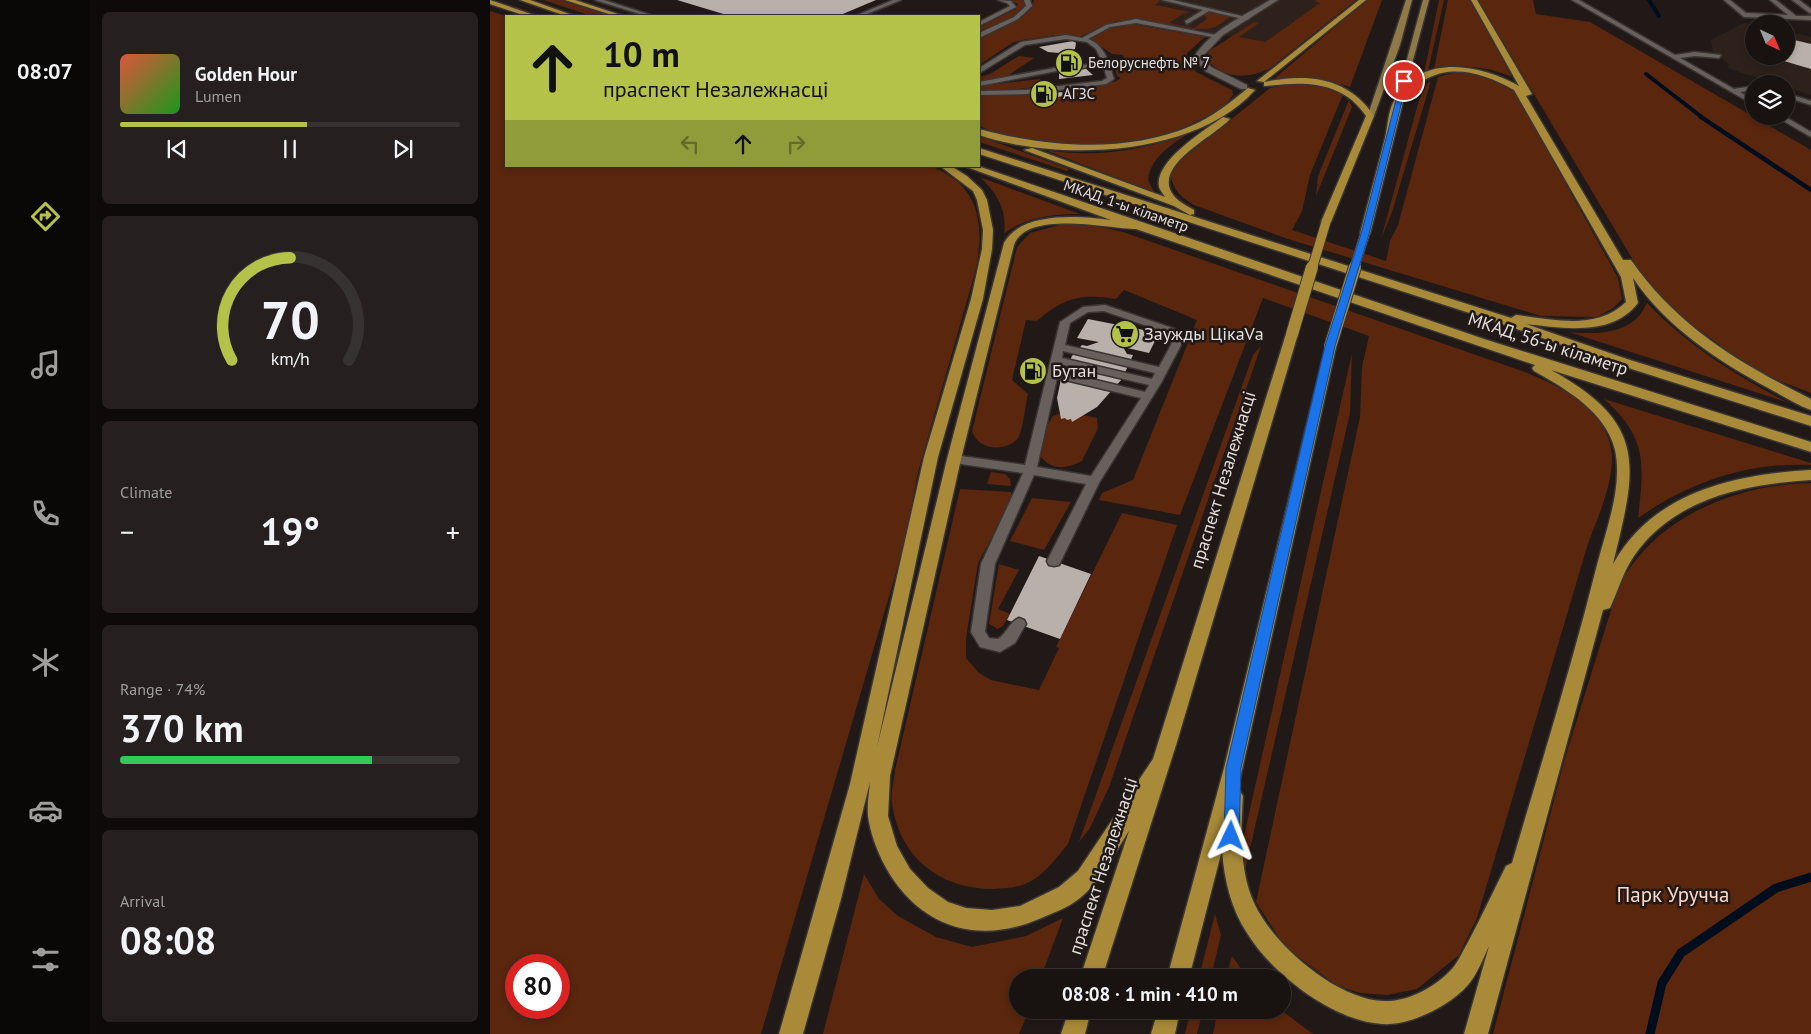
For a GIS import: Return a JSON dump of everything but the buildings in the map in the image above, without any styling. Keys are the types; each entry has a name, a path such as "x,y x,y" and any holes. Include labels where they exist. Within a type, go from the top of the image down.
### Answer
{"highway":[{"path":"523,0 569,15"},
{"path":"568,0 618,15"},
{"path":"998,138 1063,148 1137,144 1163,139 1200,125 1222,114 1364,0"},
{"path":"1474,0 1634,273 1663,310 1701,340 1738,365 1811,405"},
{"path":"490,2 529,15"},
{"path":"1180,969 1234,768 1330,346 1365,234 1399,98 1415,80 1430,72 1453,68 1492,75 1517,88 1627,277 1631,291 1632,304 1624,314 1612,320 1569,323 1494,317"},
{"path":"1176,204 1163,188 1162,180 1165,171 1256,85 1297,80 1335,86 1352,92 1365,106 1370,116"},
{"name":"праспект Незалежнасці","path":"1094,969 1161,764 1326,222 1370,116"},
{"path":"980,132 1176,204 1234,233"},
{"name":"МКАД, 1-ы кіламетр","path":"980,151 1287,250"},
{"path":"791,1034 830,899 860,784 931,457 977,299 987,249 988,230 986,212 977,190 964,178 946,167"},
{"name":"МКАД, 1-ы кіламетр","path":"971,167 1135,226 1274,273"},
{"path":"1135,226 1081,220 1055,221 1023,230 1012,238 1004,257 954,459 880,776 879,820 898,870 913,890 936,909 959,919 987,921 1013,918 1038,910 1070,892 1089,875 1161,764"},
{"name":"МКАД, 56-ы кіламетр","path":"1287,250 1494,317 1623,362 1811,421"},
{"name":"МКАД, 56-ы кіламетр","path":"1274,273 1735,425 1811,447"},
{"path":"1476,1034 1530,838 1586,648 1619,504 1623,470 1622,450 1614,432 1584,396 1569,384 1499,348"},
{"path":"931,457 954,459"},
{"path":"1586,648 1613,581 1638,539 1665,516 1692,501 1724,488 1779,477 1811,475"},
{"path":"1234,768 1231,852 1246,910 1263,940 1314,985 1375,1012 1409,1009 1434,998 1459,979 1483,937 1530,838"},
{"path":"1073,1034 1077,1019"},
{"path":"1163,1034 1167,1019"}],"main road":[{"name":"праспект Незалежнасці","path":"1370,116 1396,45 1409,0"},
{"path":"1399,98 1426,0"}],"street":[{"path":"980,35 1022,13 1029,6 1027,0"},
{"path":"1256,85 1214,73 1198,58 1204,47 1218,36 1275,0"}],"lane":[{"path":"598,0 648,15"},
{"path":"860,15 898,0"},
{"path":"980,24 1013,7 1010,2 1001,0"},
{"path":"1165,0 1247,18"},
{"path":"1575,0 1745,98"},
{"path":"1727,0 1745,15"},
{"path":"1773,0 1791,15"},
{"path":"1795,0 1811,12"},
{"path":"1187,22 1207,10"},
{"path":"1795,18 1811,18"},
{"path":"1084,39 1108,26 1136,21 1218,36"},
{"path":"980,70 1023,43 1066,36 1084,39 1098,48 1106,63 1111,79 1104,83 1026,92 980,93"},
{"path":"1672,57 1695,54 1718,56"},
{"path":"1082,66 1106,63"},
{"path":"980,84 1060,69"},
{"path":"1733,91 1745,89"},
{"path":"1795,98 1811,103"},
{"path":"1794,125 1811,135"},
{"path":"1019,624 1010,638 1000,646 985,643 978,632 988,564 1030,470 1065,322 1086,309 1105,308 1171,331 1177,338 1176,345 1156,383 1094,480 1054,561"},
{"path":"1058,347 1163,371"},
{"path":"1056,360 1156,383"},
{"path":"1052,373 1148,396"},
{"path":"954,459 979,461 1094,480"}],"shaded area":[{"path":"1091,0 1325,0 1264,43 1159,22"},
{"path":"1745,23 1745,65 1795,65 1795,33 1811,37 1811,95 1795,90 1795,75 1748,75 1727,68 1729,64 1713,52 1711,40"}],"green space":[{"path":"543,0 562,0 609,15 589,15"},
{"path":"1010,0 1022,0 1025,2 1025,9 1022,13 980,33 980,27 1016,9 1018,4"},
{"path":"1034,0 1161,0 1155,5 1190,12 1169,23 1194,28 1207,19 1204,15 1208,12 1231,16 1216,27 1206,29 1193,29 1145,20 1116,21 1081,36 1056,35 1012,43 980,64 980,38 1021,18 1032,8"},
{"path":"1356,0 1269,69 1244,76 1228,74 1207,60 1209,51 1254,22 1259,23 1239,37 1265,42 1320,3 1314,1"},
{"path":"1367,0 1382,0 1350,87 1325,80 1275,78"},
{"path":"1439,0 1444,0 1428,71 1424,73"},
{"path":"1448,0 1470,0 1512,77 1493,70 1474,67 1434,69"},
{"path":"1478,0 1533,0 1536,14 1590,22 1745,112 1745,125 1768,125 1811,150 1811,393 1762,374 1732,354 1675,312 1658,296 1642,275"},
{"path":"490,11 505,16 505,167 932,167 959,183 968,194 975,207 980,236 976,269 918,472 904,545 761,1034 490,1034"},
{"path":"1132,24 1205,37 1187,53 1186,60 1196,72 1232,90 1233,95 1224,106 1182,128 1160,136 1113,144 1065,145 1019,140 980,126 980,96 1032,93 1035,98 1069,95 1066,89 1109,81 1115,82 1121,78 1117,76 1115,69 1126,67 1123,55 1112,54 1091,39 1110,28"},
{"path":"1019,56 1034,58 1006,77 980,81 980,77 990,74"},
{"path":"1453,73 1470,73 1486,76 1515,92 1618,278 1622,299 1613,308 1597,317 1541,316 1288,239 1194,205 1178,193 1170,175 1177,163 1270,88 1294,83 1318,85 1343,94 1310,175 1302,211 1292,230 1386,261 1390,241 1398,225 1438,77"},
{"path":"1040,79 1043,86 992,92 980,90 980,86"},
{"path":"1431,81 1392,212 1381,239 1419,100 1427,84"},
{"path":"1349,100 1352,107 1316,196 1318,176"},
{"path":"1186,135 1161,154 1153,165 1148,180 1154,192 1045,150 1081,153 1116,152 1168,141"},
{"path":"980,136 1069,169 1067,171 980,142"},
{"path":"981,178 1080,214 1030,220 1004,234 1003,210 997,197"},
{"path":"1063,224 1097,226 1123,232 1522,371 1551,384 1579,401 1602,424 1609,439 1612,467 1607,490 1587,547 1477,918 1459,955 1417,989 1387,995 1360,993 1336,985 1285,947 1256,902 1360,417 1362,367 1369,336 1263,298 1180,515 1099,500 1102,493 1133,480 1197,320 1124,290 1116,299 1082,297 1073,299 1055,307 1037,321 1026,320 1012,380 1028,394 1019,436 1009,445 1002,447 987,446 981,443 975,438 972,431 1017,247 1030,233"},
{"path":"1647,303 1679,333 1714,359 1789,403 1569,332 1595,333 1613,331 1629,324 1638,317"},
{"path":"1261,346 1109,787 1090,828 1079,842 1253,355"},
{"path":"1352,353 1350,413 1244,875 1242,845"},
{"path":"1604,399 1811,463 1811,465 1764,467 1720,477 1678,494 1638,518 1641,482 1640,453 1629,426"},
{"path":"1061,413 1072,413 1097,418 1098,428 1082,461 1071,466 1055,467 1041,457 1045,429 1053,416"},
{"path":"991,472 1005,474 1010,479 1011,486 987,484"},
{"name":"Парк Уручча","path":"1811,483 1811,1034 1493,1034 1565,758 1618,588 1633,563 1652,542 1674,524 1699,510 1726,498 1754,490 1782,485"},
{"path":"960,489 1011,492 1012,500 978,563 966,638 966,658 979,673 991,680 1039,690 1059,648 1056,647 1122,513 1177,525 1068,844 1049,866 1033,880 1023,885 993,889 974,888 956,883 926,867 913,855 904,840 896,823 892,804 895,770"},
{"path":"1032,498 1071,502 1044,550 1010,541"},
{"path":"999,564 1019,570 998,609 1010,614 1003,626 998,629 989,624"},
{"path":"864,874 879,899 898,916 936,937 972,947 1026,936 1063,918 1044,969 1009,969 1009,1019 1025,1019 1019,1034 823,1034"},
{"path":"1215,914 1221,935 1213,969 1201,969"},
{"path":"1232,956 1241,969 1228,969"},
{"path":"1291,1018 1313,1034 1213,1034 1216,1019"},
{"path":"1189,1019 1201,1019 1197,1034 1185,1034"}],"waterway":[{"path":"1649,0 1659,16"},
{"path":"1646,74 1703,118"},
{"path":"1701,117 1811,190"},
{"path":"1650,1034 1662,983 1681,953 1776,888 1811,877"}],"place":[{"name":"Белоруснефть № 7","path":"1069,63"},
{"name":"АГЗС","path":"1044,94"},
{"name":"Заужды ЦікаVа","path":"1125,334"},
{"name":"Бутан","path":"1033,371"}],"route":[{"path":"1231,836 1234,768 1286,538 1330,346 1365,234 1404,81"}]}
